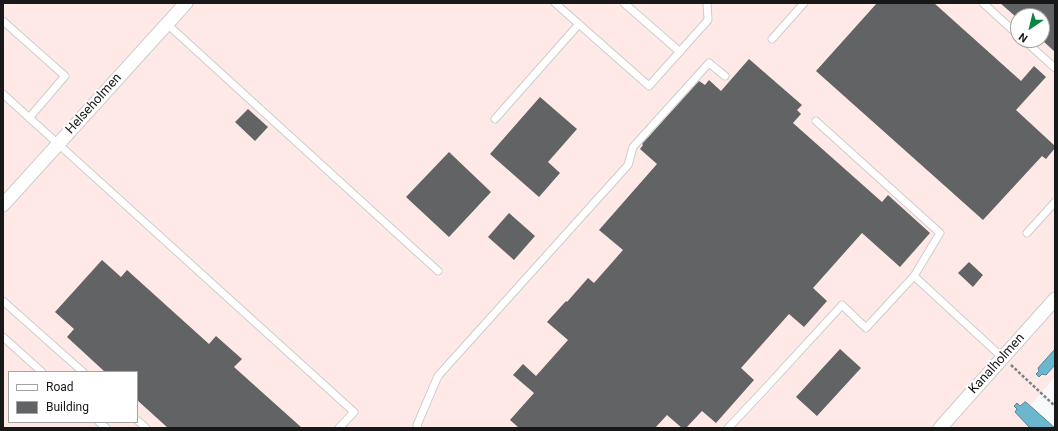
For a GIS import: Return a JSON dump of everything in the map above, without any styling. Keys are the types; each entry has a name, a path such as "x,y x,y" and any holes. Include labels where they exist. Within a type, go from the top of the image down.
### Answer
{"street":[{"name":"Helseholmen","path":"3,205 186,3"},
{"name":"Kanalholmen","path":"940,428 1055,299"}],"lane":[{"path":"555,3 649,86 708,20 707,3"},
{"path":"624,3 680,52"},
{"path":"772,39 804,3"},
{"path":"983,3 1010,28"},
{"path":"3,21 65,76 29,118"},
{"path":"167,24 438,271"},
{"path":"495,119 579,24"},
{"path":"1033,48 1055,68"},
{"path":"418,428 417,425 438,376 628,165 633,147 709,63 725,76"},
{"path":"3,94 354,412 340,428"},
{"path":"728,428 842,305 866,328 914,276 940,232 816,121"},
{"path":"1027,233 1055,202"},
{"path":"914,276 1003,358"},
{"path":"3,301 82,371"},
{"path":"4,340 41,371"},
{"path":"138,421 146,428"}],"path":[{"path":"1003,358 1055,404"}],"shaded area":[{"path":"3,3 1055,3 1055,377 1028,408 1050,428 3,428"}],"water":[{"path":"1055,349 1055,365 1046,375 1042,374 1039,377 1036,374 1039,371 1038,368"},
{"path":"1025,402 1055,428 1030,428 1015,412 1017,409 1014,406 1017,403 1020,406"}],"building":[{"path":"877,3 934,3 1021,81 1034,66 1046,77 1016,110 1055,146 1055,148 1046,159 1042,156 983,220 816,71"},
{"path":"1000,3 1055,3 1055,52 1050,47 1050,8 1010,8 1010,12"},
{"path":"749,59 802,105 797,110 801,114 793,123 882,202 888,195 930,233 900,267 862,233 813,288 827,301 804,327 789,314 741,368 754,380 716,423 702,411 686,428 682,428 667,415 655,428 519,428 510,420 534,393 513,375 523,364 536,376 568,340 547,322 588,278 594,283 623,250 599,230 657,164 640,149 643,145 642,144 699,81 705,85 709,80 721,91"},
{"path":"540,97 577,129 548,162 560,173 539,197 490,154"},
{"path":"248,109 268,127 255,141 235,122"},
{"path":"449,152 491,192 449,237 406,197"},
{"path":"509,213 535,236 514,260 488,237"},
{"path":"102,260 121,277 127,270 209,344 216,336 242,359 234,367 302,428 168,428 138,401 138,371 104,371 67,337 74,329 55,312"},
{"path":"969,262 983,275 973,287 958,273"},
{"path":"840,349 861,368 817,416 796,397"}]}
